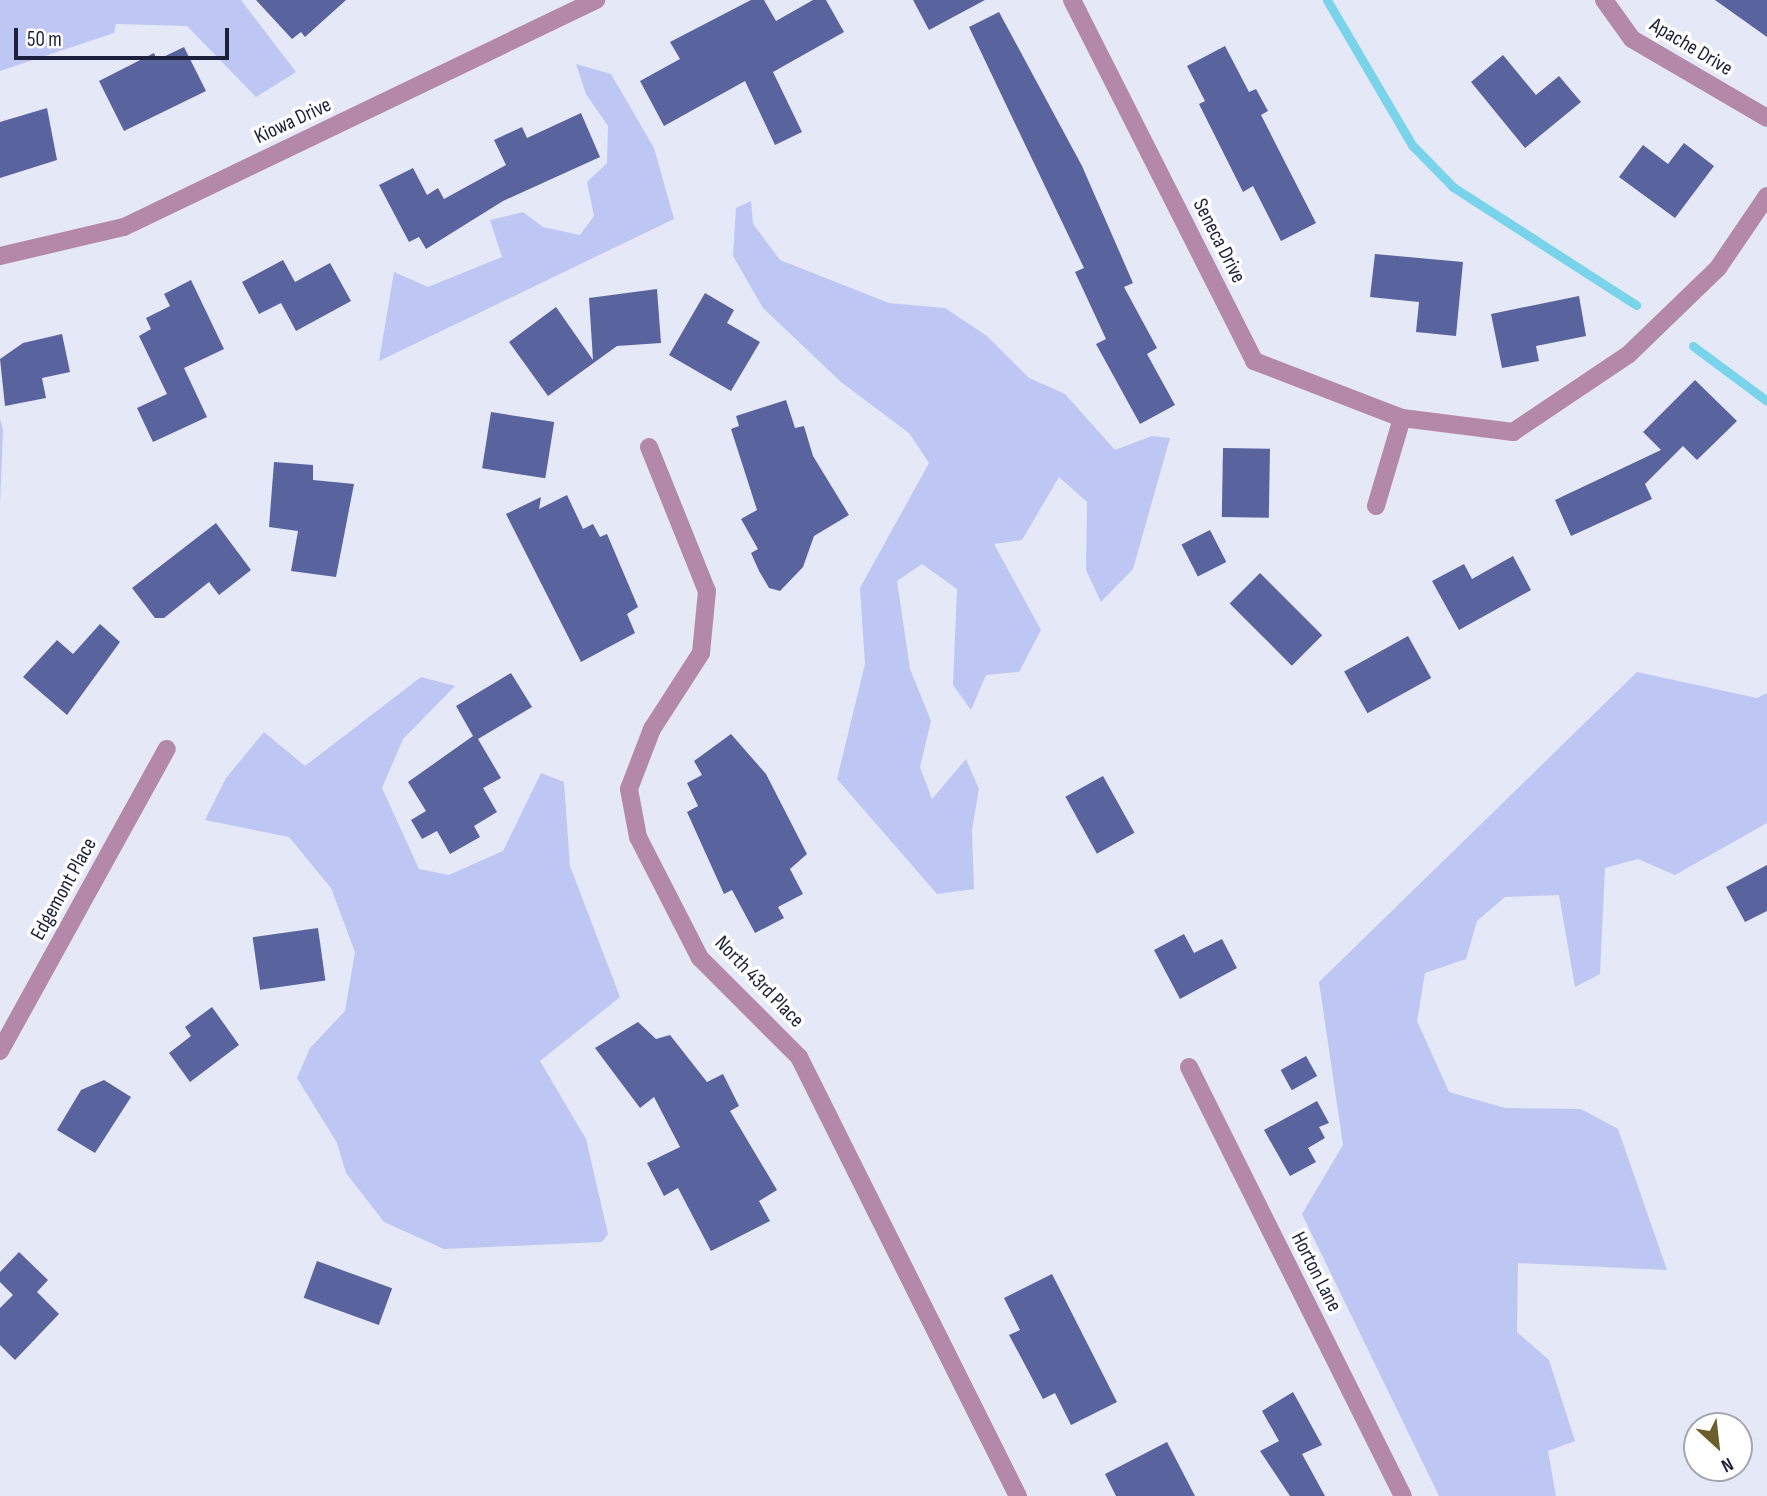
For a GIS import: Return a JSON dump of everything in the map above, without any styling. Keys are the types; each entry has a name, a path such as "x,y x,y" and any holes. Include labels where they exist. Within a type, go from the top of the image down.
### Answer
{"street":[{"name":"Kiowa Drive","path":"0,256 124,227 596,0"},
{"name":"Seneca Drive","path":"1072,0 1254,361 1402,418 1513,432 1629,354 1718,268 1767,196"},
{"name":"Apache Drive","path":"1604,0 1632,39 1767,118"},
{"path":"1376,506 1402,418"},
{"name":"North 43rd Place","path":"649,447 707,591 701,653 652,729 629,789 638,837 700,958 799,1057 1018,1496"},
{"name":"Edgemont Place","path":"0,1051 167,749"},
{"name":"Horton Lane","path":"1189,1067 1403,1496"}],"shaded area":[{"path":"0,0 241,0 296,72 256,97 187,26 116,24 114,33 0,71"},
{"path":"576,64 611,74 654,148 674,219 379,361 394,272 428,287 502,257 490,220 523,212 543,227 580,235 594,216 587,182 607,163 608,126 586,94"},
{"path":"751,201 753,224 780,260 889,303 945,308 987,336 1029,378 1065,394 1115,450 1152,436 1170,438 1133,569 1101,602 1086,570 1087,502 1059,477 1022,540 994,544 1041,630 1019,672 986,675 971,710 953,685 957,589 922,564 897,581 910,669 931,721 920,767 932,799 966,759 979,789 972,830 974,889 937,894 837,779 865,664 860,588 929,463 909,433 841,382 763,308 733,256 736,208"},
{"path":"0,419 3,430 0,505"},
{"path":"1637,672 1757,698 1767,693 1767,823 1675,875 1638,859 1605,868 1600,974 1575,987 1559,895 1505,897 1477,921 1466,959 1425,973 1417,1021 1449,1092 1505,1108 1581,1109 1618,1129 1667,1270 1518,1263 1517,1332 1549,1360 1575,1441 1548,1451 1556,1496 1439,1496 1302,1214 1343,1145 1319,982"},
{"path":"421,677 455,686 403,739 382,788 419,869 449,875 503,851 541,773 564,782 570,866 620,997 540,1061 586,1139 608,1234 602,1242 444,1249 384,1222 346,1173 337,1143 297,1078 310,1048 345,1011 355,952 331,888 289,837 205,820 226,778 264,732 305,766"}],"building":[{"path":"256,0 346,0 305,37 301,32 292,39"},
{"path":"751,0 764,0 776,21 813,0 826,0 844,32 773,72 802,132 775,145 745,81 664,126 640,81 680,59 670,42"},
{"path":"913,0 985,0 929,30"},
{"path":"1715,0 1767,0 1767,37"},
{"path":"999,12 1082,166 1133,283 1124,287 1157,348 1147,354 1175,405 1140,424 1096,344 1106,339 1075,272 1084,268 969,27"},
{"path":"1225,46 1249,92 1256,89 1268,111 1261,115 1316,223 1281,241 1253,186 1243,192 1199,104 1205,101 1187,66"},
{"path":"184,47 206,91 124,131 99,81 154,53 157,60"},
{"path":"1503,55 1536,95 1559,76 1581,102 1525,148 1471,82"},
{"path":"47,108 57,160 0,178 0,122"},
{"path":"581,113 600,157 503,201 426,249 419,237 409,242 379,185 413,168 427,195 438,188 444,199 506,165 494,140 522,127 527,138"},
{"path":"1684,143 1714,166 1675,218 1619,177 1643,145 1668,164"},
{"path":"1375,254 1463,262 1456,336 1416,332 1419,302 1370,297"},
{"path":"283,260 295,282 330,263 351,301 296,331 281,303 259,314 242,282"},
{"path":"191,280 224,349 184,368 207,417 153,442 137,408 167,394 139,336 151,329 146,318 170,306 164,294"},
{"path":"657,289 661,343 617,346 548,396 509,342 556,307 593,360 589,298"},
{"path":"705,293 734,310 727,323 760,342 731,391 669,355"},
{"path":"1579,296 1586,336 1536,346 1539,361 1502,368 1491,314"},
{"path":"62,334 70,372 42,378 46,398 5,406 0,359 23,343"},
{"path":"1695,380 1737,421 1697,460 1683,446 1645,484 1652,499 1571,536 1555,500 1661,450 1643,432"},
{"path":"786,400 795,428 804,426 813,456 849,515 814,536 803,567 780,591 769,588 751,553 758,549 741,519 757,510 731,429 739,426 736,416"},
{"path":"491,412 554,422 545,478 482,468"},
{"path":"1223,448 1270,449 1269,518 1222,517"},
{"path":"274,462 313,465 313,480 354,484 336,577 291,571 298,531 269,527"},
{"path":"567,495 583,529 593,524 600,537 607,534 638,607 627,614 635,633 581,662 506,514 541,497 539,509"},
{"path":"216,523 251,570 219,595 209,582 164,618 155,618 132,588"},
{"path":"1210,530 1226,562 1198,577 1181,545"},
{"path":"1513,556 1531,590 1459,630 1432,581 1464,564 1472,579"},
{"path":"1260,573 1322,635 1292,666 1230,603"},
{"path":"100,624 120,642 67,715 23,677 57,640 73,654"},
{"path":"1408,636 1431,678 1367,713 1344,671"},
{"path":"511,673 532,707 478,739 501,778 483,788 497,812 474,826 480,837 450,854 437,831 422,839 411,820 426,811 408,782 473,736 456,706"},
{"path":"731,734 766,774 807,854 790,869 803,894 778,907 784,918 755,933 732,890 724,894 687,812 698,806 687,783 702,775 694,761"},
{"path":"1103,776 1135,833 1097,854 1065,797"},
{"path":"1767,865 1767,911 1745,922 1726,887"},
{"path":"318,928 325,980 260,990 253,937"},
{"path":"1184,934 1194,953 1222,939 1237,968 1180,999 1154,950"},
{"path":"212,1007 239,1045 190,1082 169,1053 191,1036 185,1027"},
{"path":"638,1022 656,1039 670,1035 707,1082 723,1074 739,1106 730,1111 777,1190 759,1201 770,1221 711,1251 678,1188 664,1196 647,1163 680,1147 654,1097 640,1108 595,1048"},
{"path":"1306,1056 1317,1076 1292,1090 1281,1070"},
{"path":"104,1080 131,1097 95,1153 57,1130 81,1090"},
{"path":"1317,1101 1329,1123 1319,1127 1325,1138 1308,1148 1316,1162 1290,1176 1264,1130"},
{"path":"19,1252 48,1280 37,1292 59,1314 15,1360 0,1345 0,1308 13,1295 0,1282 0,1272"},
{"path":"317,1261 392,1288 379,1325 304,1298"},
{"path":"1052,1274 1117,1402 1071,1425 1055,1393 1043,1399 1009,1335 1020,1330 1004,1298"},
{"path":"1293,1392 1322,1445 1302,1454 1325,1496 1290,1496 1260,1451 1279,1441 1262,1411"},
{"path":"1167,1442 1195,1496 1116,1496 1105,1474"}],"waterway":[{"path":"1327,0 1412,145 1453,187 1636,305"},
{"path":"1693,346 1767,401"}]}
